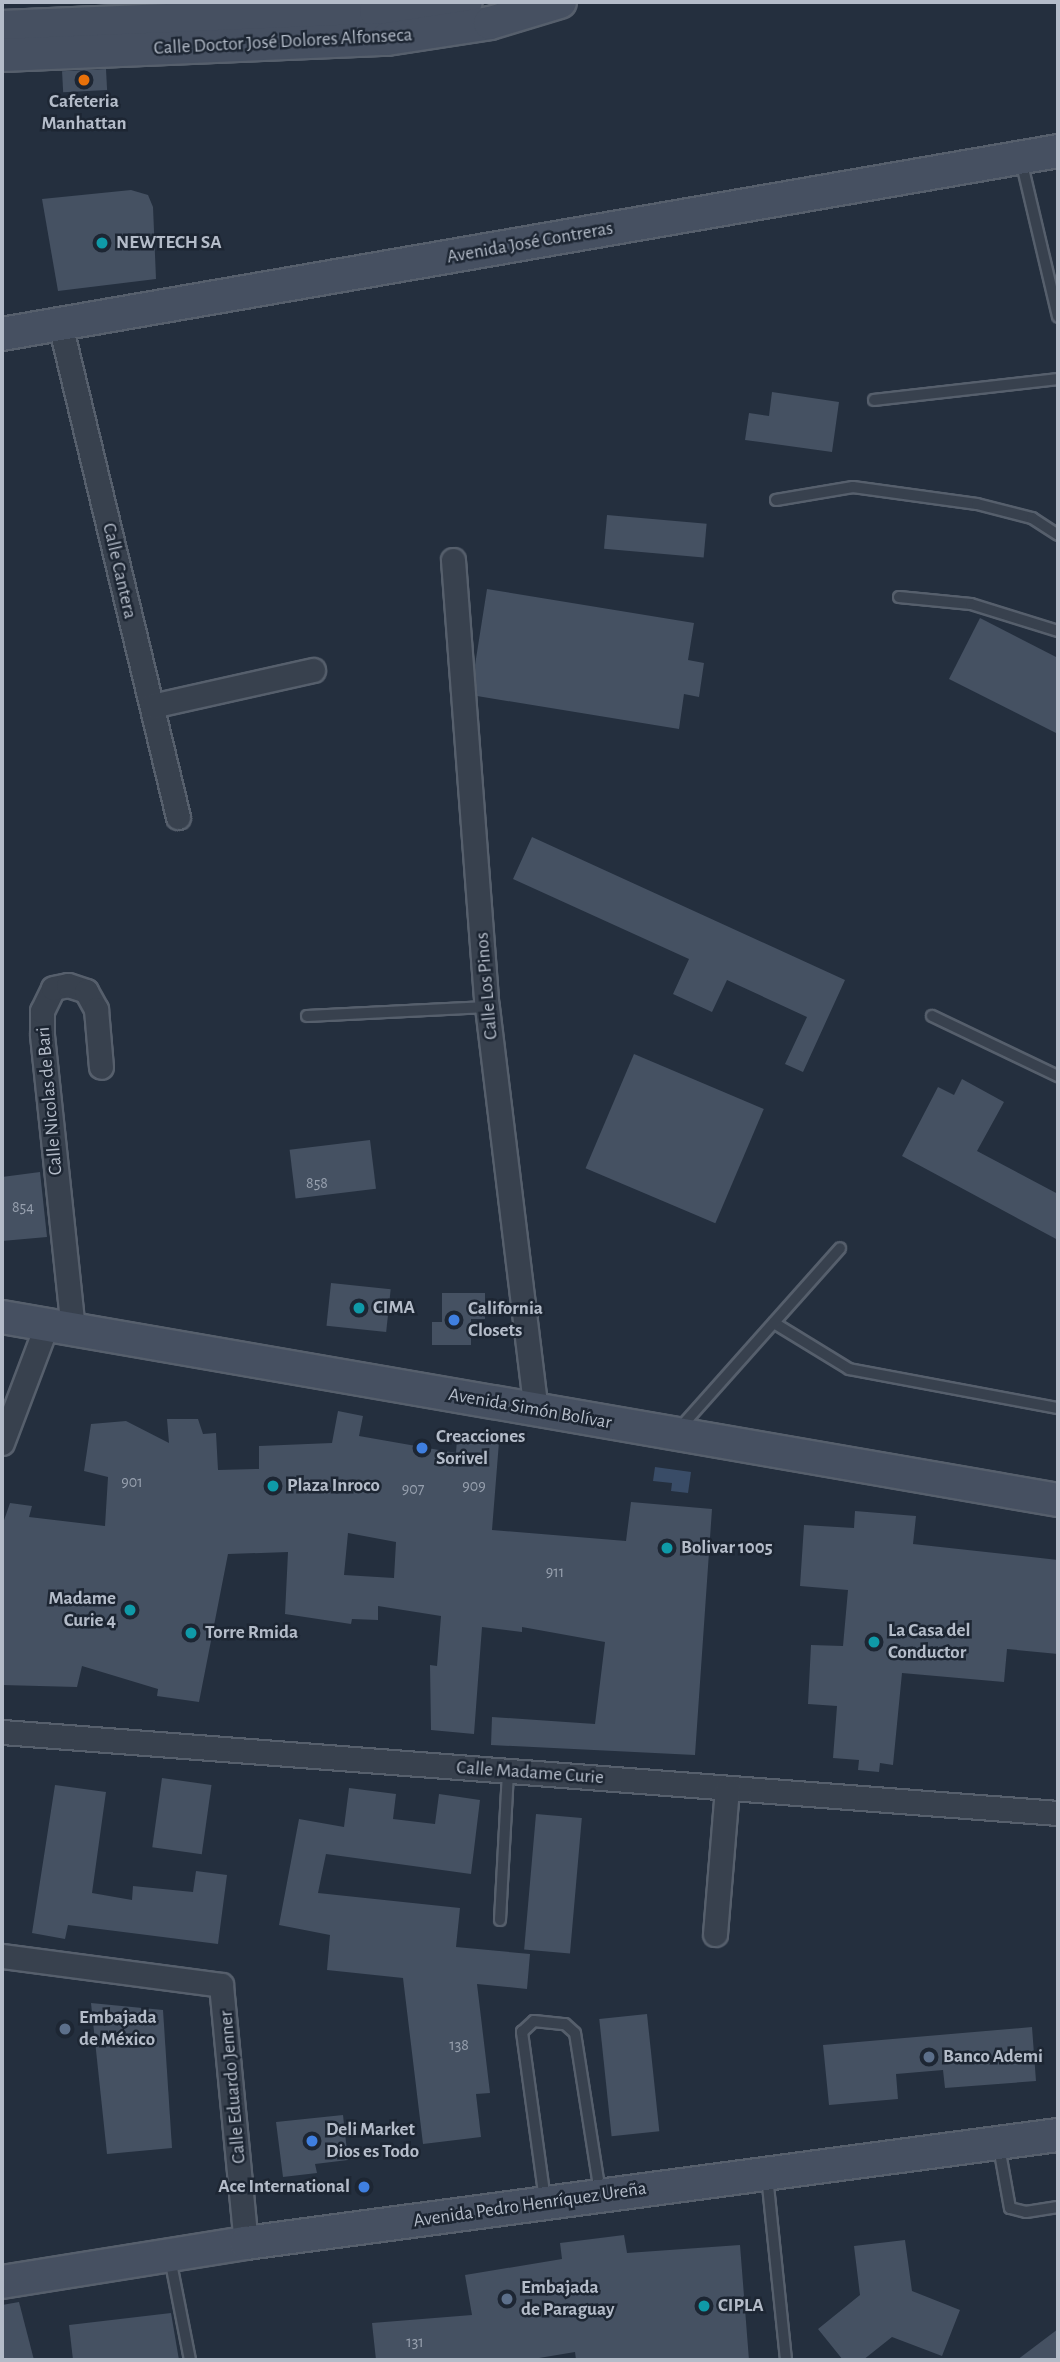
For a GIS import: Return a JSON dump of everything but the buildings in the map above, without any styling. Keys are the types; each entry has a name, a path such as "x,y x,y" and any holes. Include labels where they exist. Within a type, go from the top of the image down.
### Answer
{"main road":[{"name":"Calle Doctor José Dolores Alfonseca","path":"2,27 402,10 466,2"},
{"name":"Calle Doctor José Dolores Alfonseca","path":"2,55 387,40 490,23 560,2"},
{"name":"Avenida José Contreras","path":"2,334 1058,151"},
{"name":"Avenida Simón Bolívar","path":"2,1317 1058,1500"},
{"name":"Avenida Pedro Henríquez Ureña","path":"2,2282 246,2243 1058,2135"}],"street":[{"name":"Calle Cantera","path":"60,324 178,817"},
{"name":"Calle Los Pinos","path":"453,560 487,1007 536,1410"},
{"path":"152,706 313,670"},
{"name":"Calle Nicolas de Bari","path":"2,1443 60,1327 42,1034 42,1011 53,988 68,985 86,990 96,1009 101,1067"},
{"name":"Calle Madame Curie","path":"2,1732 1058,1813"},
{"path":"715,1934 727,1788"},
{"name":"Calle Eduardo Jenner","path":"2,1956 221,1984 246,2243"}],"lane":[{"path":"1020,157 1058,317"},
{"path":"874,400 1058,379"},
{"path":"776,500 867,489 977,504 1032,518 1058,536"},
{"path":"899,597 971,604 1058,631"},
{"path":"307,1016 487,1007"},
{"path":"932,1016 1058,1076"},
{"path":"675,1434 840,1248"},
{"path":"774,1323 849,1369 1058,1408"},
{"path":"500,1920 508,1771"},
{"path":"545,2203 522,2032 534,2021 565,2024 575,2033 600,2196"},
{"path":"998,2143 1010,2208 1026,2212 1058,2207"},
{"path":"766,2174 786,2360"},
{"path":"170,2255 190,2360"}],"water":[{"path":"655,1467 691,1472 688,1493 671,1491 672,1483 653,1481"}],"place":[{"name":"Cafeteria Manhattan","path":"84,80"},
{"name":"NEWTECH SA","path":"102,243"},
{"name":"CIMA","path":"359,1308"},
{"name":"California Closets","path":"454,1320"},
{"name":"Creacciones Sorivel","path":"422,1448"},
{"name":"Plaza Inroco","path":"273,1486"},
{"name":"Bolivar 1005","path":"667,1548"},
{"name":"Madame Curie 4","path":"130,1610"},
{"name":"Torre Rmida","path":"191,1633"},
{"name":"La Casa del Conductor","path":"874,1642"},
{"name":"Embajada de México","path":"65,2029"},
{"name":"Banco Ademi","path":"929,2057"},
{"name":"Deli Market Dios es Todo","path":"312,2141"},
{"name":"Ace International","path":"364,2187"},
{"name":"Embajada de Paraguay","path":"507,2299"},
{"name":"CIPLA","path":"704,2306"}]}
